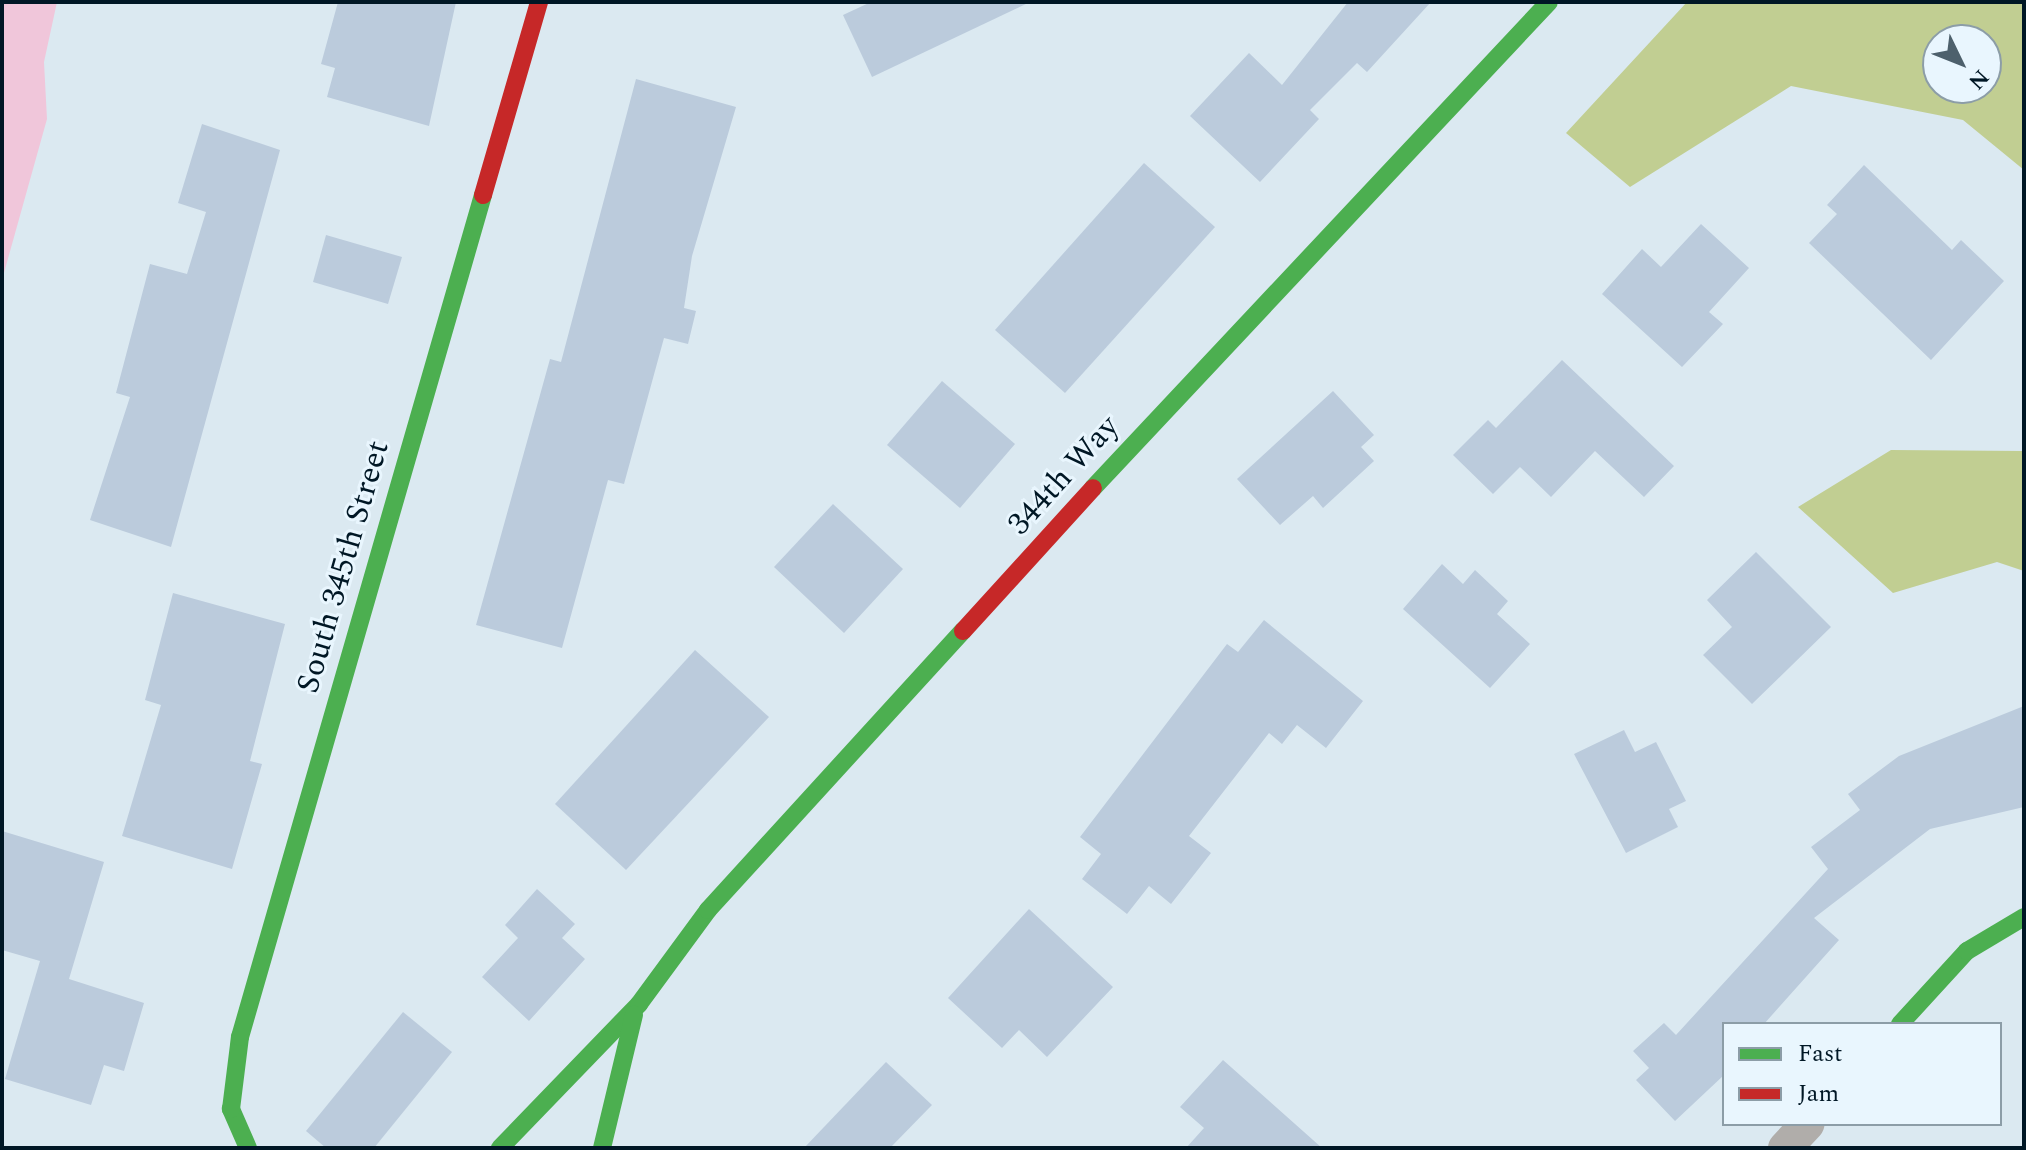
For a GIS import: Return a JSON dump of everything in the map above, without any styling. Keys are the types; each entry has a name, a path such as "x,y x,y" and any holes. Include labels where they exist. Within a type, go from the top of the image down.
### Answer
{"street":[{"name":"South 345th Street","path":"248,1148 231,1109 240,1037 539,2"},
{"name":"344th Way","path":"639,1004 719,898 1549,2"},
{"path":"1902,1022 1967,951 2024,917"},
{"path":"500,1148 639,1004"},
{"path":"602,1148 620,1050 639,1004"},
{"path":"1785,1148 1805,1126"}],"green space":[{"path":"1687,2 2024,2 2024,170 1963,120 1791,86 1630,187 1566,133"},
{"path":"1891,450 2024,451 2024,571 1997,562 1893,593 1798,507"}],"shaded area":[{"path":"2,2 57,2 44,62 47,119 2,280"}],"building":[{"path":"338,2 456,2 429,126 327,97 335,68 321,64"},
{"path":"871,2 1030,2 872,77 843,15"},
{"path":"1348,2 1431,2 1367,72 1357,63 1310,110 1319,119 1260,182 1190,116 1249,53 1282,85"},
{"path":"636,79 736,107 692,256 684,308 696,311 688,344 664,338 624,484 608,480 562,648 476,625 550,359 561,362"},
{"path":"202,124 280,150 171,547 90,520 130,397 116,393 150,264 187,274 206,212 178,203"},
{"path":"1144,163 1215,227 1065,393 995,330"},
{"path":"1864,165 1952,250 1961,240 2004,281 1931,360 1809,243 1837,214 1827,205"},
{"path":"1701,224 1749,268 1709,312 1723,324 1682,367 1602,294 1642,249 1661,267"},
{"path":"326,235 402,257 388,304 313,282"},
{"path":"1562,360 1674,466 1644,497 1595,451 1551,497 1520,467 1493,494 1453,455 1488,420 1496,428"},
{"path":"942,381 1015,444 960,508 887,445"},
{"path":"1333,391 1374,435 1361,447 1374,461 1323,508 1313,496 1280,525 1237,479"},
{"path":"833,504 903,569 844,633 774,567"},
{"path":"1756,552 1831,627 1752,704 1703,655 1732,627 1707,600"},
{"path":"1442,564 1463,584 1475,570 1508,601 1497,614 1530,644 1490,688 1403,609"},
{"path":"173,593 285,624 250,761 262,764 232,869 122,836 161,705 145,700"},
{"path":"1264,620 1363,701 1326,748 1297,725 1282,744 1269,733 1189,836 1211,853 1171,904 1149,886 1127,914 1082,879 1101,854 1080,837 1227,644 1238,652"},
{"path":"695,650 769,717 626,870 555,804"},
{"path":"2024,706 2024,807 1930,829 1814,918 1839,940 1766,1022 1722,1022 1722,1077 1675,1121 1636,1080 1649,1068 1633,1051 1664,1023 1676,1035 1828,869 1811,847 1860,810 1848,794 1899,756"},
{"path":"1624,730 1635,752 1656,742 1686,801 1669,809 1678,827 1626,853 1574,754"},
{"path":"2,831 104,862 69,979 144,1003 124,1071 104,1065 91,1105 5,1079 40,961 2,950"},
{"path":"537,889 575,924 562,938 585,959 529,1021 482,977 518,938 505,925"},
{"path":"1029,909 1113,987 1047,1057 1019,1030 1002,1048 948,998"},
{"path":"403,1012 452,1052 374,1148 326,1148 306,1131"},
{"path":"1223,1060 1322,1148 1186,1148 1204,1128 1180,1107"},
{"path":"886,1062 932,1105 890,1148 804,1148"}],"traffic: fast":[{"path":"1093,488 1549,2"},
{"path":"248,1148 231,1109 240,1037 483,195"},
{"path":"500,1148 639,1004 708,910 963,631"},
{"path":"1902,1022 1967,951 2024,917"},
{"path":"602,1148 634,1015"}],"traffic: jam":[{"path":"483,195 539,2"},
{"path":"963,631 1093,488"}]}
